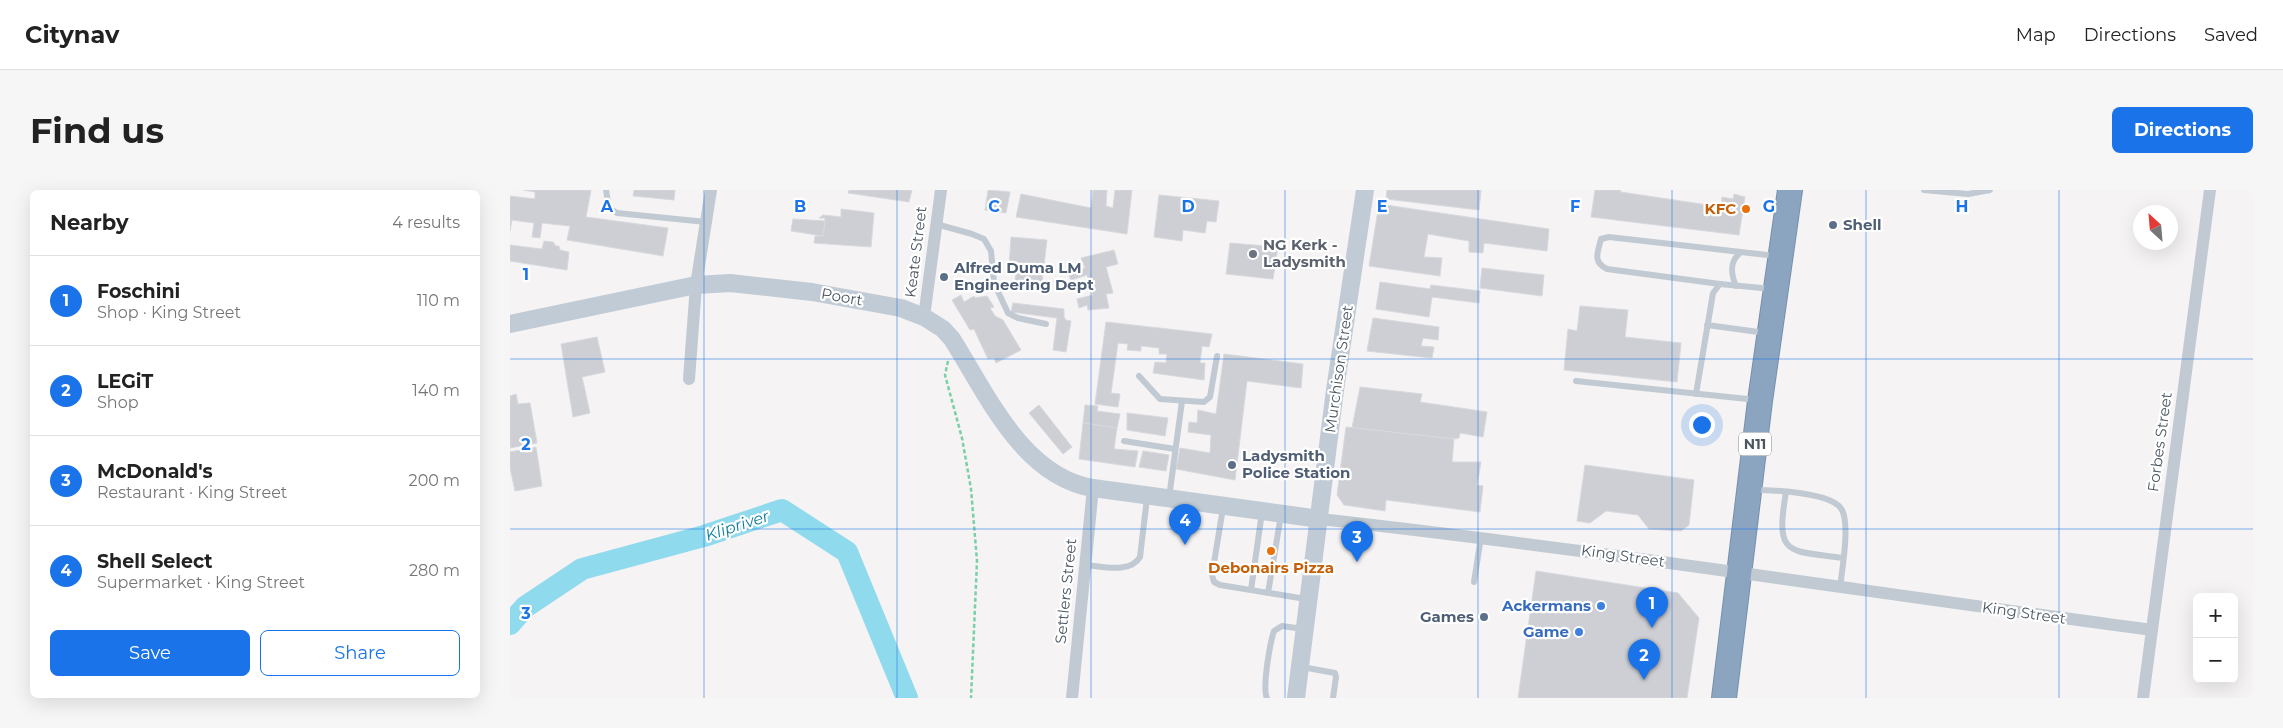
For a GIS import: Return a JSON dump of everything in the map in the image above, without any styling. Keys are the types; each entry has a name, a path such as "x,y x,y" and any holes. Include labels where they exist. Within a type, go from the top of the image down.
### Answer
{"highway":[{"name":"N11","path":"1724,698 1760,401 1790,190"}],"street":[{"path":"689,379 696,285 711,190"},
{"name":"Keate Street","path":"924,317 941,190"},
{"name":"Murchison Street","path":"1296,698 1335,390 1366,190"},
{"name":"Forbes Street","path":"2143,698 2210,190"},
{"name":"Poort","path":"511,323 696,285 742,283 812,292 902,308 924,317 943,329 952,339 1008,427 1030,454 1058,477 1093,488"},
{"name":"King Street","path":"1093,488 1262,512 1481,537 2152,630"},
{"name":"Settlers Street","path":"1072,698 1093,488"}],"lane":[{"path":"606,190 609,208 617,213 706,222"},
{"path":"1784,190 1790,190"},
{"path":"1924,190 1968,194 1990,190"},
{"path":"936,224 984,239 991,251 994,283 1008,313 1018,318 1046,324"},
{"path":"1776,289 1736,286 1607,269 1598,263 1596,258 1601,239 1609,237 1780,256"},
{"path":"1736,286 1731,270 1735,258 1740,253"},
{"path":"1696,394 1710,298 1720,284"},
{"path":"1707,325 1770,333"},
{"path":"1139,376 1160,399 1198,403 1208,399 1217,356"},
{"path":"1576,381 1760,401"},
{"path":"1169,499 1182,401"},
{"path":"1124,441 1175,449"},
{"path":"1749,489 1819,497 1838,505 1843,511 1845,537 1840,588"},
{"path":"1786,492 1782,518 1783,537 1789,548 1796,552 1843,558"},
{"path":"1085,565 1126,568 1136,563 1140,557 1147,496"},
{"path":"1223,507 1212,580 1220,585 1309,600"},
{"path":"1250,590 1262,512"},
{"path":"1268,593 1281,514"},
{"path":"1474,582 1481,537"},
{"path":"1267,698 1265,693 1266,683 1274,631 1282,626 1306,629"},
{"path":"1300,667 1335,673 1334,698"}],"path":[{"path":"952,339 945,376 962,438 971,489 977,561 971,698"}],"building":[{"path":"523,190 591,190 586,217 668,228 663,256 567,240 570,226 542,223 540,238 532,237 534,223 512,220 510,231 510,196 535,199 535,192"},
{"path":"634,190 675,190 674,200 633,196"},
{"path":"849,190 912,190 909,202 848,193"},
{"path":"988,190 1010,192 1006,213 985,210"},
{"path":"1093,190 1107,190 1106,206 1113,208 1115,190 1132,190 1127,234 1016,217 1021,194 1091,208"},
{"path":"1387,190 1481,190 1479,210 1386,199"},
{"path":"1595,190 1620,190 1621,192 1721,207 1722,197 1733,199 1734,194 1745,197 1739,235 1591,217"},
{"path":"1159,195 1219,201 1216,222 1207,221 1205,233 1183,230 1182,241 1154,237"},
{"path":"1379,204 1549,229 1547,251 1484,243 1483,253 1469,252 1469,241 1428,234 1424,257 1442,258 1440,276 1369,266"},
{"path":"841,209 874,213 871,247 814,243 815,236 823,236 825,218 819,218 823,215 841,217"},
{"path":"793,219 825,221 823,236 791,231"},
{"path":"1011,237 1047,240 1041,290 1014,287 1017,267 1009,267"},
{"path":"544,241 553,242 556,246 559,246 560,250 569,252 567,270 510,261 510,245 542,249"},
{"name":"NG Kerk - Ladysmith","path":"1230,243 1278,247 1273,279 1226,274"},
{"path":"1114,250 1118,264 1106,267 1113,293 1106,294 1109,308 1088,310 1087,305 1079,308 1077,299 1093,295 1087,275 1071,280 1068,273 1070,270 1085,268 1081,258"},
{"path":"1482,268 1544,275 1542,296 1480,288"},
{"path":"1380,282 1430,289 1431,285 1480,291 1479,303 1432,297 1429,317 1376,309"},
{"path":"961,295 964,302 974,296 975,298 987,296 994,307 990,308 995,316 1003,320 1021,350 996,363 994,358 988,359 974,329 970,330 952,300"},
{"path":"1013,303 1064,309 1064,317 1066,320 1071,321 1066,352 1053,350 1057,318 1011,312"},
{"path":"1580,306 1628,310 1625,337 1681,343 1677,382 1564,370 1568,329 1577,331"},
{"path":"1373,318 1439,327 1438,340 1423,338 1421,346 1434,347 1432,358 1367,351"},
{"path":"1106,322 1212,334 1209,347 1202,346 1200,363 1205,363 1204,380 1153,373 1155,362 1166,363 1167,354 1159,354 1159,348 1141,346 1141,351 1127,350 1128,344 1118,343 1111,393 1120,394 1118,407 1095,404"},
{"path":"597,337 605,372 582,377 590,413 573,417 561,344"},
{"path":"1224,354 1303,364 1301,388 1247,381 1235,480 1176,469 1180,448 1210,453 1211,435 1188,432 1189,422 1197,423 1198,410 1216,414"},
{"path":"1360,387 1422,394 1420,402 1487,412 1483,437 1460,433 1459,438 1454,439 1352,428"},
{"path":"516,394 518,404 530,403 537,443 510,448 510,396"},
{"path":"1039,405 1072,447 1063,454 1029,413"},
{"path":"1085,405 1098,406 1097,411 1120,414 1117,428 1083,423"},
{"path":"1127,413 1168,418 1165,436 1127,430"},
{"path":"1083,423 1117,428 1114,449 1138,451 1135,467 1079,459"},
{"path":"1346,427 1454,439 1452,462 1481,462 1477,485 1483,486 1480,512 1386,500 1385,511 1344,505 1337,495"},
{"path":"536,447 542,486 515,491 510,468 510,452"},
{"path":"1143,451 1169,455 1166,471 1139,467"},
{"path":"1585,465 1694,480 1689,525 1681,531 1649,529 1638,515 1606,511 1590,523 1577,521"},
{"path":"1536,571 1678,593 1699,618 1687,698 1518,698"}],"waterway":[{"name":"Klipriver","path":"510,624 525,607 582,569 704,536 782,510 847,552 907,698"}],"place":[{"name":"KFC","path":"1746,209"},
{"name":"Shell","path":"1833,225"},
{"name":"NG Kerk - Ladysmith","path":"1253,254"},
{"name":"Alfred Duma LM Engineering Dept","path":"944,277"},
{"name":"Ladysmith Police Station","path":"1232,465"},
{"name":"Shell Select","path":"1185,545"},
{"name":"Debonairs Pizza","path":"1271,551"},
{"name":"McDonald's","path":"1357,562"},
{"name":"Ackermans","path":"1601,606"},
{"name":"Games","path":"1484,617"},
{"name":"Foschini","path":"1652,628"},
{"name":"Game","path":"1579,632"},
{"name":"LEGiT","path":"1644,680"}]}
